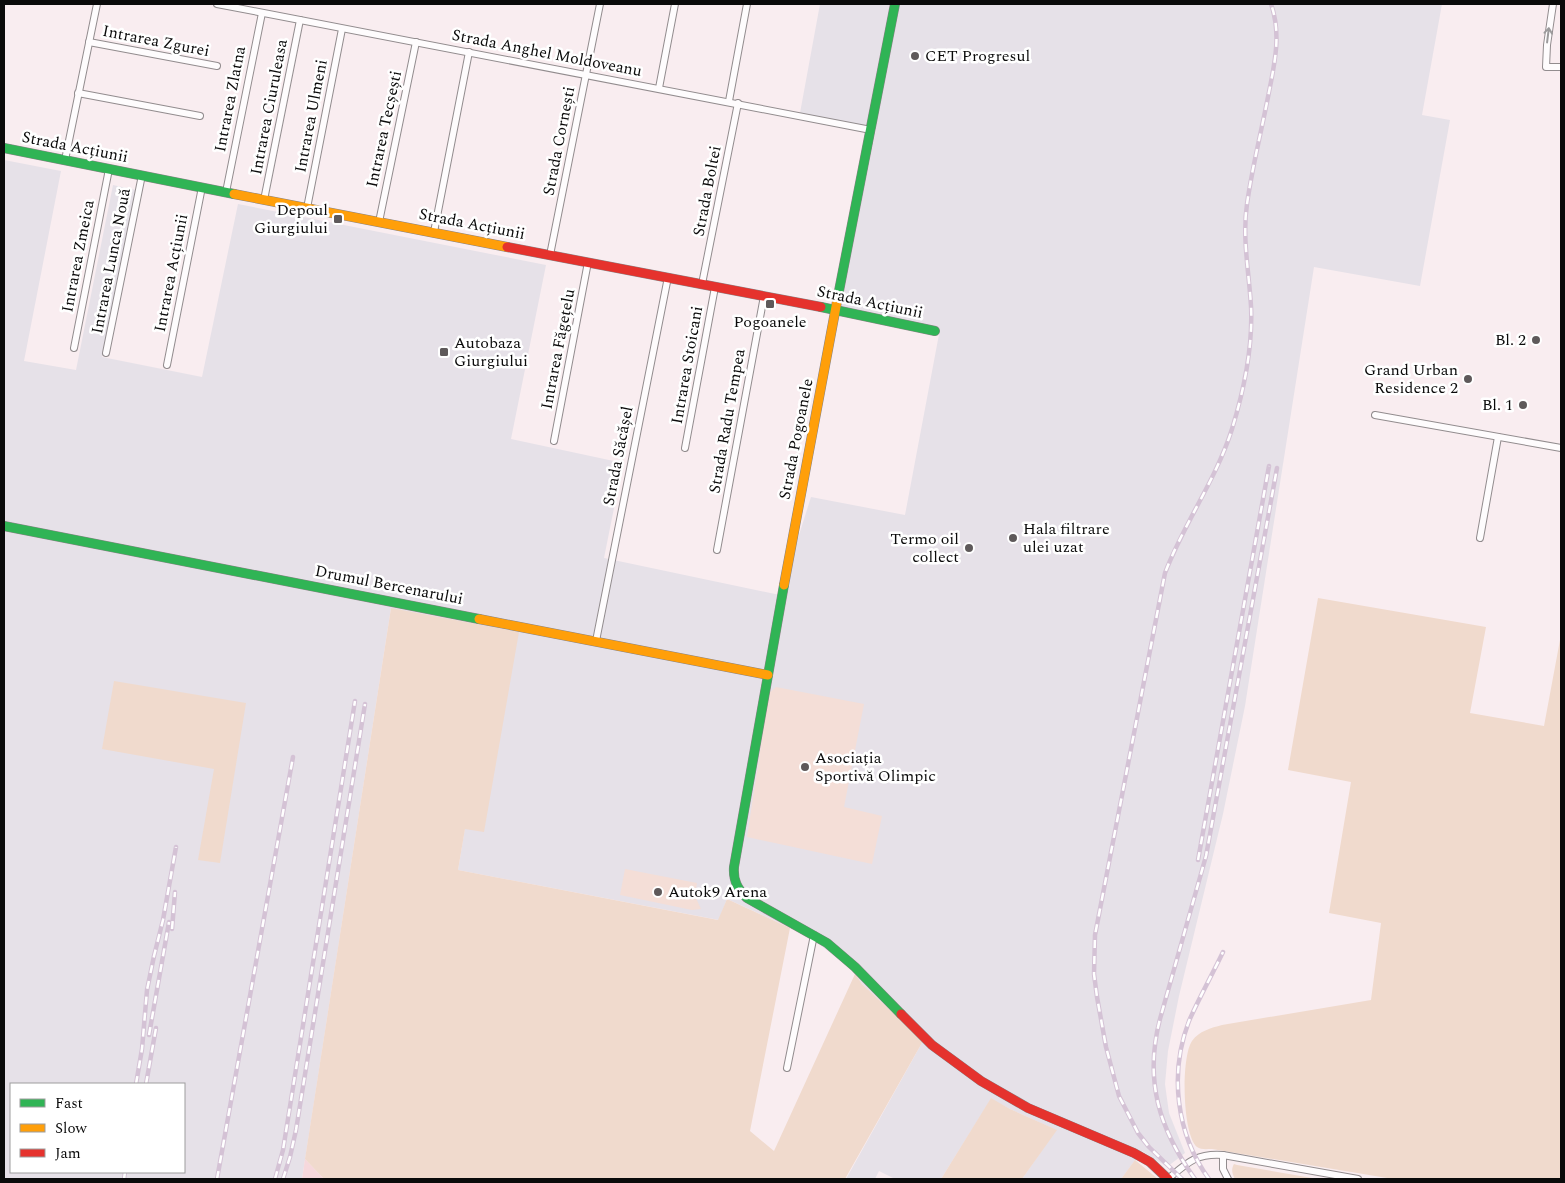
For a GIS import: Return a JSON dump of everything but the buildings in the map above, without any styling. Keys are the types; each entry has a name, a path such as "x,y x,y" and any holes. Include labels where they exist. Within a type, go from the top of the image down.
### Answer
{"street":[{"path":"64,160 97,4"},
{"name":"Strada Anghel Moldoveanu","path":"217,4 729,101 871,130"},
{"name":"Strada Cornești","path":"550,255 600,4"},
{"path":"659,88 675,4"},
{"path":"729,101 747,4"},
{"name":"Strada Pogoanele","path":"814,935 746,898 734,881 734,868 835,310 895,4"},
{"path":"1553,4 1546,67 1561,67"},
{"name":"Intrarea Zlatna","path":"226,192 262,13"},
{"name":"Intrarea Ciuruleasa","path":"264,200 300,20"},
{"name":"Intrarea Ulmeni","path":"307,208 342,29"},
{"name":"Intrarea Zgurei","path":"89,42 217,66"},
{"name":"Intrarea Tecșești","path":"379,222 416,42"},
{"path":"434,232 469,52"},
{"path":"78,93 200,116"},
{"name":"Strada Boltei","path":"702,284 738,103"},
{"name":"Strada Acțiunii","path":"4,148 935,331"},
{"name":"Intrarea Zmeica","path":"74,348 109,169"},
{"name":"Intrarea Lunca Nouă","path":"106,353 142,175"},
{"name":"Intrarea Acțiunii","path":"167,365 202,187"},
{"name":"Intrarea Făgețelu","path":"554,441 588,262"},
{"name":"Strada Săcășel","path":"596,641 668,277"},
{"name":"Intrarea Stoicani","path":"685,448 715,287"},
{"name":"Strada Radu Tempea","path":"717,550 764,296"},
{"path":"1375,415 1561,448"},
{"path":"1480,538 1498,437"},
{"name":"Drumul Bercenarului","path":"4,526 768,675"},
{"path":"787,1068 814,935 850,962 932,1045 963,1069 1001,1094 1028,1108 1141,1157 1168,1179 1192,1159 1205,1155 1222,1155 1358,1179"},
{"path":"1222,1155 1223,1169 1228,1179"}],"shaded area":[{"path":"820,4 1442,4 1422,115 1450,120 1420,286 1314,267 1245,706 1223,814 1179,996 1168,1051 1165,1084 1169,1113 1185,1153 1167,1167 1142,1151 1121,1179 1022,1179 1056,1130 991,1099 941,1179 895,1179 879,1171 875,1179 846,1179 923,1041 862,984 851,969 819,944 804,934 727,899 719,920 458,870 465,828 484,831 391,608 302,1179 4,1179 4,160 61,171 24,361 76,370 113,185 136,190 102,357 202,377 238,204 546,265 511,439 623,463 604,558 780,595 811,497 905,515 940,329 840,307 876,129 800,113"},
{"path":"1318,598 1486,627 1470,713 1544,726 1561,641 1561,1179 1393,1179 1212,1149 1202,1149 1197,1147 1192,1139 1186,1112 1185,1078 1188,1050 1192,1041 1198,1035 1206,1030 1222,1025 1371,1000 1381,923 1329,913 1351,782 1288,770"},
{"path":"391,608 519,632 484,832 465,829 458,870 718,920 727,899 790,928 750,1131 774,1151 855,974 862,984 923,1041 845,1179 324,1179 305,1159"},
{"path":"114,681 246,703 220,863 198,860 214,769 102,749"},
{"name":"Asociația Sportivă Olimpic","path":"776,687 864,704 844,807 882,816 872,864 747,837 769,693"},
{"name":"Autok9 Arena","path":"625,869 697,883 695,896 701,909 692,910 620,895"},
{"path":"991,1098 1010,1109 1057,1130 1022,1179 941,1179"},
{"path":"305,1159 324,1179 302,1179"},
{"path":"1135,1160 1158,1179 1121,1179"},
{"path":"1234,1164 1318,1179 1235,1179 1232,1172"}],"railway":[{"path":"1182,1179 1149,1147 1138,1133 1119,1096 1106,1047 1097,997 1094,974 1095,935 1165,573 1225,448 1244,384 1251,337 1246,217 1251,177 1276,50 1276,27 1271,4"},
{"path":"1198,860 1269,466"},
{"path":"1195,1179 1172,1141 1158,1103 1154,1063 1155,1041 1206,856 1277,468"},
{"path":"275,1179 283,1150 355,701"},
{"path":"283,1179 296,1130 365,704"},
{"path":"217,1179 293,757"},
{"path":"136,1083 142,1049 147,990 163,920 176,847"},
{"path":"172,929 175,892"},
{"path":"149,1035 169,922"},
{"path":"1209,1179 1189,1143 1183,1123 1179,1103 1179,1061 1189,1021 1223,952"},
{"path":"146,1083 156,1028"},
{"path":"124,1179 125,1173"}],"traffic: fast":[{"path":"838,296 895,4"},
{"path":"4,148 234,194"},
{"path":"821,307 935,331"},
{"path":"4,526 479,619"},
{"path":"784,585 734,867 735,880 738,888 747,898 827,943 855,967 901,1014"}],"traffic: slow":[{"path":"234,194 507,247"},
{"path":"784,585 838,296"},
{"path":"479,619 768,675"}],"traffic: jam":[{"path":"507,247 821,307"},
{"path":"901,1014 932,1045 981,1081 1028,1108 1134,1153 1150,1162 1168,1179"}],"place":[{"name":"CET Progresul","path":"915,56"},
{"name":"Depoul Giurgiului","path":"338,219"},
{"name":"Pogoanele","path":"770,304"},
{"name":"Bl. 2","path":"1536,340"},
{"name":"Autobaza Giurgiului","path":"444,352"},
{"name":"Grand Urban Residence 2","path":"1468,379"},
{"name":"Bl. 1","path":"1523,405"},
{"name":"Hala filtrare ulei uzat","path":"1013,538"},
{"name":"Termo oil collect","path":"969,548"},
{"name":"Asociația Sportivă Olimpic","path":"805,767"},
{"name":"Autok9 Arena","path":"658,892"}]}
